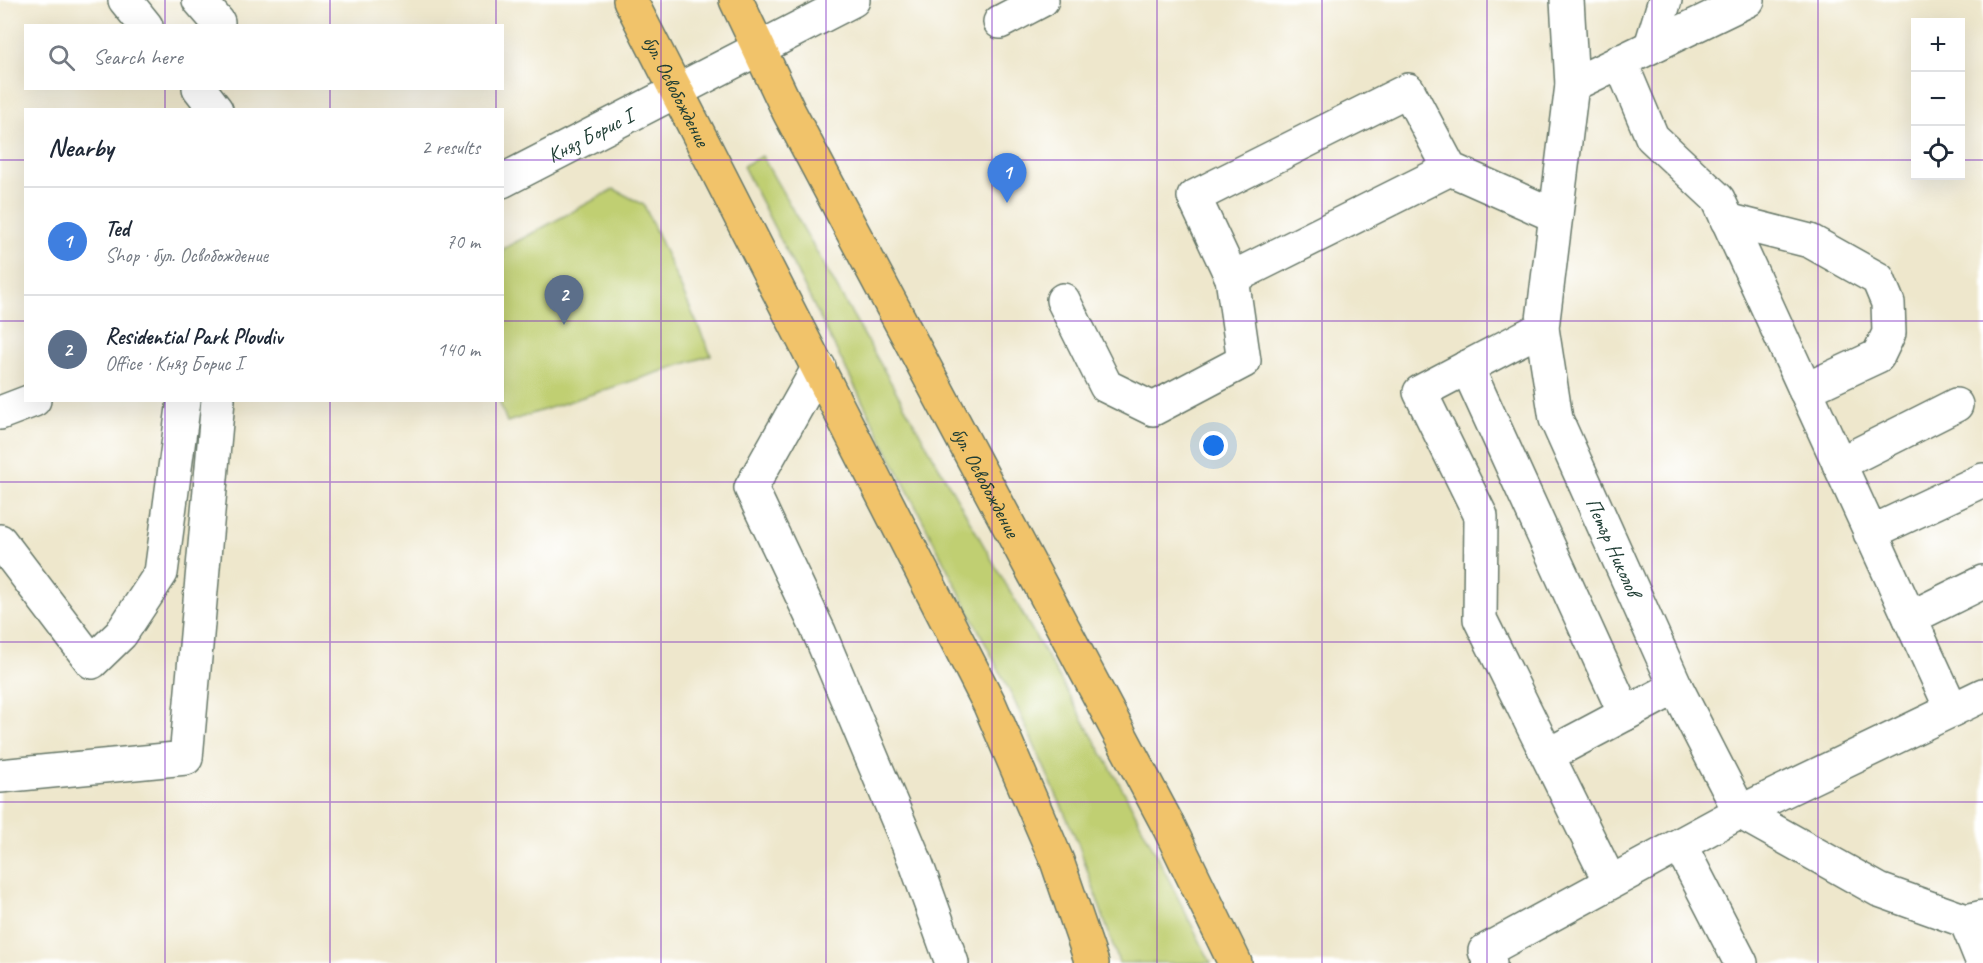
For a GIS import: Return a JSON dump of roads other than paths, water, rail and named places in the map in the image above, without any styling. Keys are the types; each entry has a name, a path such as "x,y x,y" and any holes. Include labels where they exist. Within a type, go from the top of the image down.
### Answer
{"main road":[{"name":"бул. Освобождение","path":"630,0 989,703 1057,861 1092,963"},
{"name":"бул. Освобождение","path":"736,0 789,112 1169,827 1235,963"}],"street":[{"path":"124,0 144,24"},
{"name":"Княз Борис I","path":"504,180 853,0"},
{"path":"1000,22 1042,0"},
{"name":"Петър Николов","path":"1567,0 1572,85 1542,328 1556,419 1677,687 1740,812"},
{"path":"1651,46 1665,0"},
{"path":"1572,85 1748,0"},
{"path":"1620,61 1652,137 1718,200 1952,710"},
{"path":"201,90 214,108"},
{"path":"1063,300 1106,386 1153,409 1244,361 1232,278 1194,197 1408,90 1450,169 1556,216"},
{"path":"1232,278 1450,169"},
{"path":"1727,220 1810,241 1878,279 1888,303 1889,333 1878,356 1805,390"},
{"path":"1542,328 1420,392 1481,516 1480,619 1610,882"},
{"path":"1467,367 1625,714"},
{"path":"819,368 751,488 829,654 916,863 952,963"},
{"path":"0,413 29,402"},
{"path":"0,542 92,662 121,634 161,573 184,402"},
{"path":"0,776 186,758 218,402"},
{"path":"1839,464 1956,405"},
{"path":"1870,533 1983,480"},
{"path":"1910,618 1983,582"},
{"path":"1548,755 1677,687"},
{"path":"1490,963 1485,951 1610,882 1740,812 1983,695"},
{"path":"1740,812 1879,890 1974,919 1983,963"},
{"path":"1680,844 1741,963"}],"place":[{"name":"Ted","path":"1007,203"},
{"name":"Residential Park Plovdiv","path":"564,325"}]}
